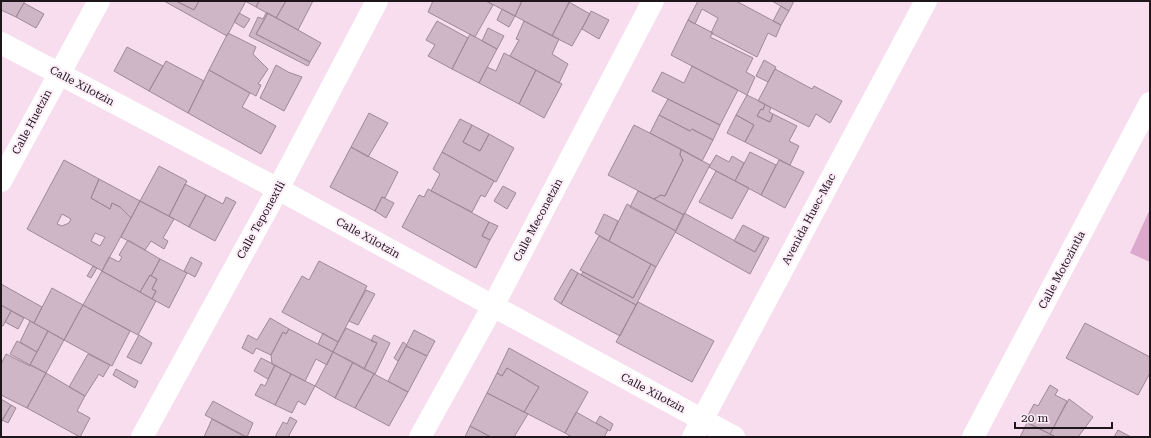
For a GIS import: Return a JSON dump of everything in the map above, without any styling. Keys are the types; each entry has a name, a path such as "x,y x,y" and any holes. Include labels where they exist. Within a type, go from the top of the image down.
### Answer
{"street":[{"name":"Calle Huetzin","path":"1,181 98,1"},
{"name":"Calle Teponextli","path":"142,437 278,189 377,1"},
{"name":"Calle Meconetzin","path":"420,437 492,306 652,1"},
{"name":"Avenida Huec-Mac","path":"697,428 926,1"},
{"name":"Calle Xilotzin","path":"1,42 278,189 492,306 697,428 734,437"},
{"name":"Calle Motozintla","path":"973,437 1150,103"}],"shaded area":[{"path":"1150,209 1150,262 1130,253"}],"building":[{"path":"1,1 25,1 16,17 1,10"},
{"path":"164,1 176,1 194,10 199,1 246,1 227,36"},
{"path":"176,1 199,1 194,10"},
{"path":"245,1 259,1 256,7"},
{"path":"259,1 286,1 276,18 256,7"},
{"path":"286,1 313,1 298,30 276,18"},
{"path":"433,1 486,1 493,5 475,37 428,12"},
{"path":"486,1 522,1 515,16"},
{"path":"522,1 570,1 552,36 515,16"},
{"path":"698,1 736,1 781,25 776,37 768,33 757,57 711,33 718,18 702,9 695,24 688,20"},
{"path":"772,1 794,1 789,11"},
{"path":"569,2 590,14 572,46 552,36"},
{"path":"24,3 44,14 36,28 16,17"},
{"path":"781,6 789,11 781,25 773,21"},
{"path":"502,9 515,16 509,27 497,20"},
{"path":"591,11 609,20 599,39 582,29"},
{"path":"239,13 250,19 244,28 234,22"},
{"path":"266,13 268,13 256,34 310,62 308,66 249,36 258,17 263,19"},
{"path":"268,13 321,43 310,62 256,34"},
{"path":"688,20 713,33 710,37 753,58 746,72 755,77 747,95 671,55"},
{"path":"437,21 468,38 452,69 428,56 435,45 426,40"},
{"path":"524,21 559,39 552,54 568,64 559,83 510,56 519,40 516,39"},
{"path":"488,28 504,36 497,49 482,41"},
{"path":"228,33 256,47 253,54 268,69 258,84 261,85 256,96 209,70"},
{"path":"470,34 497,49 479,83 452,69"},
{"path":"127,47 163,66 149,91 114,71"},
{"path":"504,53 536,70 519,104 479,83 487,67 496,71"},
{"path":"764,60 776,67 768,82 756,76"},
{"path":"166,61 204,81 188,113 149,91"},
{"path":"276,65 288,72 302,77 284,111 260,98"},
{"path":"692,66 738,90 720,125 652,91 662,72 684,83"},
{"path":"775,69 812,89 814,86 842,101 830,123 816,114 809,127 758,101"},
{"path":"209,70 250,93 242,107 276,126 261,154 188,113"},
{"path":"536,70 562,84 544,118 519,104"},
{"path":"747,95 765,104 763,110 761,109 757,116 770,122 773,114 797,126 789,141 799,146 790,165 745,142 754,125 736,115"},
{"path":"668,99 720,125 713,140 692,129 690,131 659,115"},
{"path":"765,104 771,108 769,112 773,114 770,122 757,116 761,109 763,110"},
{"path":"369,113 388,123 368,157 351,147"},
{"path":"659,115 690,131 692,129 713,140 702,161 650,133"},
{"path":"736,115 754,125 745,142 727,133"},
{"path":"460,119 472,125 463,142 480,151 489,134 514,148 496,182 442,152"},
{"path":"472,125 489,134 480,151 463,142"},
{"path":"634,125 681,149 680,155 683,160 665,196 661,195 654,199 608,175"},
{"path":"351,147 398,172 385,198 382,197 375,211 330,187"},
{"path":"681,149 710,165 684,215 654,199 661,195 665,196 683,160 680,155"},
{"path":"442,152 494,181 485,197 481,195 472,212 431,191 440,174 433,169"},
{"path":"750,152 776,165 761,195 735,181"},
{"path":"716,155 729,162 732,156 744,163 735,181 709,167"},
{"path":"64,160 99,179 91,198 110,209 112,203 120,207 131,218 102,271 27,229","holes":["62,214 71,219 69,223 62,226 57,224","95,233 105,237 100,246 91,241"]},
{"path":"779,160 804,172 785,208 761,195"},
{"path":"159,166 187,181 169,216 140,201"},
{"path":"716,171 749,188 732,219 699,202"},
{"path":"99,179 140,201 131,218 120,207 112,203 110,209 91,198"},
{"path":"185,184 206,195 189,227 169,216"},
{"path":"503,186 516,193 507,209 494,201"},
{"path":"428,189 489,222 482,236 490,240 476,268 402,227 419,195 424,197"},
{"path":"638,191 684,215 676,231 630,207"},
{"path":"206,195 223,204 226,197 236,202 215,241 189,227"},
{"path":"382,197 394,203 386,218 375,211"},
{"path":"140,201 174,219 163,238 168,241 164,249 151,241 145,250 121,237"},
{"path":"627,204 676,231 656,267 609,241"},
{"path":"684,213 755,252 764,236 769,238 750,274 675,232"},
{"path":"604,214 618,221 609,241 595,233"},
{"path":"489,222 498,226 490,240 482,236"},
{"path":"743,225 764,236 755,252 734,241"},
{"path":"599,236 651,264 633,298 580,270"},
{"path":"128,240 160,259 140,292 102,271 109,257 119,262 122,257 119,255"},
{"path":"191,257 202,263 195,277 184,271"},
{"path":"160,259 187,273 169,308 152,299 156,291 152,289 157,279 151,276"},
{"path":"319,261 367,286 338,342 282,312 302,276 309,280"},
{"path":"651,264 656,267 636,305 581,275 583,272 633,298"},
{"path":"93,266 97,268 91,278 87,276"},
{"path":"571,269 578,273 561,304 554,299"},
{"path":"102,271 156,301 138,335 83,305"},
{"path":"578,273 636,305 620,336 561,304"},
{"path":"150,275 157,279 152,289 156,291 152,299 140,292"},
{"path":"1,284 42,307 34,323 1,305"},
{"path":"52,288 83,305 64,340 34,323"},
{"path":"366,290 375,294 358,325 349,321"},
{"path":"638,302 714,341 692,382 616,342"},
{"path":"1,305 11,311 3,326 1,325"},
{"path":"83,305 130,331 112,366 64,340"},
{"path":"11,311 24,318 18,329 5,322"},
{"path":"270,318 289,329 286,334 283,332 271,355 256,348 253,354 242,348 248,335 257,340"},
{"path":"30,321 48,331 37,352 20,342"},
{"path":"1085,323 1150,357 1150,373 1138,395 1066,358"},
{"path":"346,328 377,343 364,369 333,352"},
{"path":"289,329 333,352 327,365 316,359 305,381 272,364 271,355 283,332 286,334"},
{"path":"414,330 435,341 427,356 406,346"},
{"path":"48,331 64,340 46,373 30,365"},
{"path":"323,333 338,342 333,352 318,344"},
{"path":"139,335 152,343 141,364 127,357"},
{"path":"374,335 390,343 375,374 364,369 377,343 371,341"},
{"path":"17,341 37,352 30,365 10,354"},
{"path":"403,342 407,345 398,361 394,358"},
{"path":"406,346 427,356 408,392 388,381"},
{"path":"509,348 588,392 565,433 524,412 539,387 507,368 502,376 497,373"},
{"path":"333,352 353,362 335,398 315,386"},
{"path":"6,354 46,373 27,408 1,395 1,364"},
{"path":"88,354 110,365 103,377 99,374 85,396 69,387"},
{"path":"261,358 275,365 268,379 254,371"},
{"path":"353,362 374,374 355,408 335,398"},
{"path":"275,365 291,374 275,405 255,395 261,384 265,386"},
{"path":"507,368 539,387 524,412 487,393 497,373 502,376"},
{"path":"116,369 138,381 135,388 113,375"},
{"path":"46,373 85,396 77,411 90,418 80,437 27,408"},
{"path":"291,374 315,386 305,405 298,401 292,413 275,405"},
{"path":"374,374 408,392 389,426 355,408"},
{"path":"1050,385 1058,390 1055,395 1067,401 1050,434 1025,421 1034,404 1038,406"},
{"path":"487,393 528,414 514,437 491,437 470,426"},
{"path":"1,399 11,405 1,423"},
{"path":"1069,399 1093,417 1078,437 1056,437 1050,434"},
{"path":"213,401 253,423 247,437 205,415"},
{"path":"11,405 16,408 8,423 2,420"},
{"path":"576,412 608,430 604,437 572,437 565,433"},
{"path":"600,416 613,424 610,431 596,423"},
{"path":"290,417 297,421 288,437 275,437 283,422 287,424"},
{"path":"212,419 245,437 204,437"},
{"path":"1027,423 1050,434 1054,436 1020,437"},
{"path":"470,426 491,437 465,437"},
{"path":"1118,430 1131,437 1114,437"}]}
